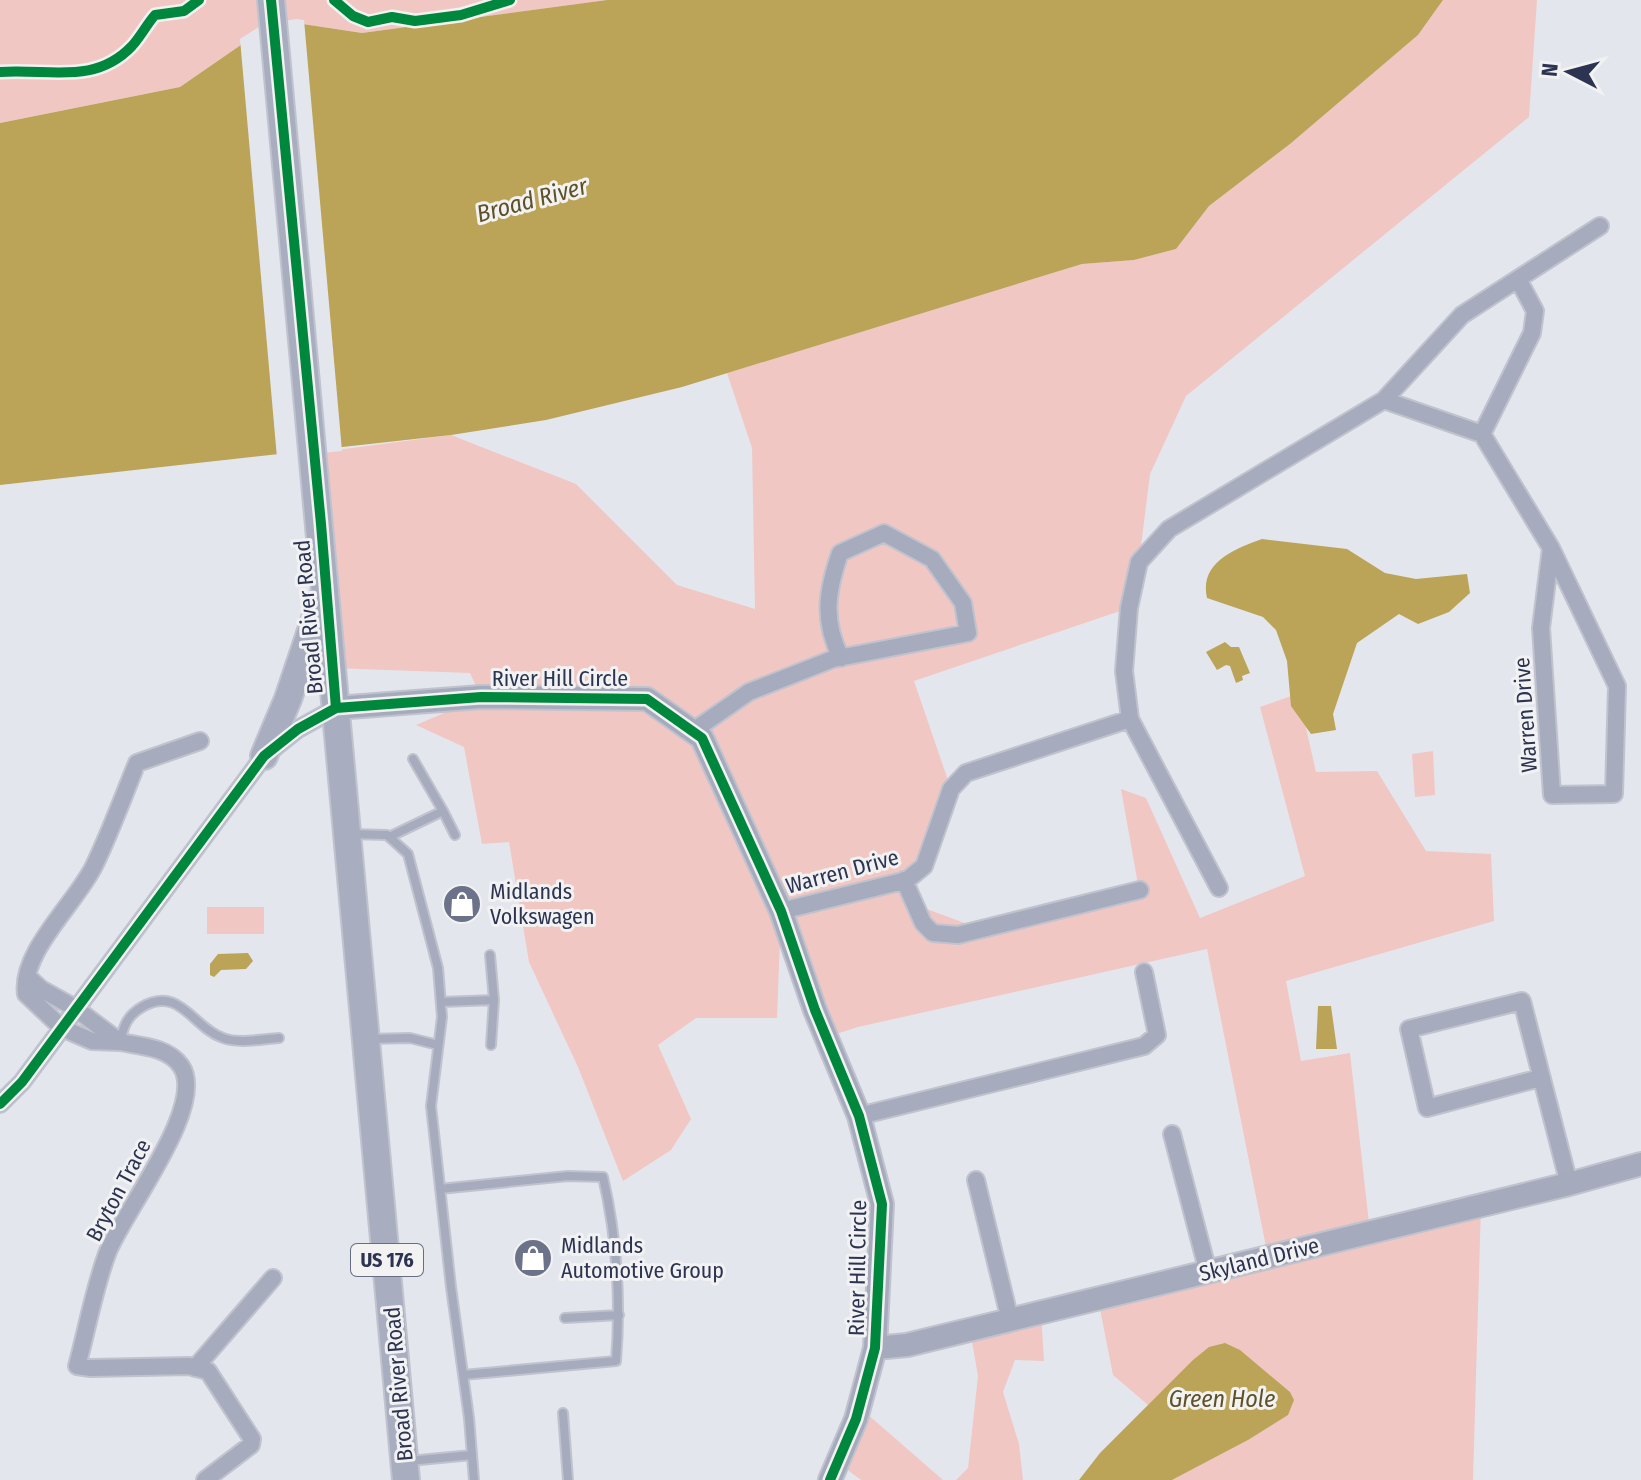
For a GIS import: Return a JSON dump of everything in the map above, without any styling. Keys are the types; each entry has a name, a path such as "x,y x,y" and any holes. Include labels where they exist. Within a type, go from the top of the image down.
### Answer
{"main road":[{"name":"Broad River Road","path":"271,0 405,1471"},
{"path":"264,756 288,699 326,588"}],"street":[{"path":"1219,888 1130,719 1124,671 1129,608 1139,562 1169,529 1384,400 1462,315 1600,226"},
{"path":"1384,400 1482,434 1532,333 1535,311 1518,279"},
{"name":"Warren Drive","path":"1482,434 1551,548 1617,686 1614,794 1552,795 1541,628 1551,548"},
{"path":"693,731 749,692 841,658 968,633 963,603 932,559 884,533 840,553 828,588 831,637 841,658"},
{"name":"River Hill Circle","path":"0,1104 22,1082 264,756 298,729 336,708 481,697 647,699 702,738 781,911 815,1010 859,1116 882,1204 875,1348 856,1419 830,1480"},
{"name":"Warren Drive","path":"781,911 904,880 924,866 951,789 966,773 1130,719"},
{"path":"28,977 38,948 93,868 137,763 200,741"},
{"path":"904,880 923,923 933,933 958,935 1140,890"},
{"path":"859,1116 1144,1046 1157,1035 1144,972"},
{"name":"Bryton Trace","path":"120,1042 28,977 25,987 30,1000 62,1028 92,1041 120,1042 167,1052 183,1067 187,1091 168,1145 107,1253 77,1366 195,1368"},
{"path":"1540,1078 1427,1108 1409,1029 1522,1001 1569,1184"},
{"path":"1172,1134 1208,1272"},
{"name":"Skyland Drive","path":"875,1348 907,1345 1641,1164"},
{"path":"976,1180 1010,1320"},
{"path":"205,1480 251,1445 252,1439 208,1371 195,1368 273,1278"}],"lane":[{"path":"413,759 455,835"},
{"path":"389,837 443,811"},
{"path":"347,834 374,833 389,837 408,854 438,968 442,1017 431,1106 474,1480"},
{"path":"490,955 494,1000 491,1045"},
{"path":"120,1042 124,1021 137,1010 162,999 177,1005 220,1037 233,1040 279,1038"},
{"path":"441,1002 494,1000"},
{"path":"367,1040 410,1038 438,1045"},
{"path":"440,1189 568,1176 603,1177 618,1269 616,1361 463,1375"},
{"path":"565,1318 619,1315"},
{"path":"563,1413 568,1480"},
{"path":"405,1471 472,1455"}],"shaded area":[{"path":"0,0 607,0 362,33 296,23 264,29 180,87 0,123"},
{"path":"1443,0 1537,0 1529,117 1186,396 1150,474 1139,562 1129,608 914,681 951,789 924,866 907,880 913,904 981,929 1139,890 1121,789 1146,798 1200,918 1305,876 1260,707 1294,695 1304,719 1316,772 1377,771 1426,851 1491,854 1494,921 1286,981 1301,1061 1350,1053 1370,1232 1481,1205 1473,1480 1172,1480 1248,1440 1209,1347 1148,1405 1113,1375 1098,1299 1268,1257 1207,949 858,1027 827,1037 781,913 777,1018 696,1018 658,1045 691,1119 671,1150 623,1181 578,1067 529,962 509,842 482,844 464,747 416,725 481,697 470,673 332,668 314,453 451,435 576,484 677,585 755,609 752,448 727,373 1082,264 1134,260 1176,249 1209,206 1290,144 1418,35"},
{"path":"1433,751 1435,795 1415,797 1412,754"},
{"path":"207,907 264,907 264,934 207,934"},
{"path":"1041,1312 1044,1361 1015,1360 1003,1392 1019,1444 1023,1480 956,1480 968,1468 978,1376 970,1330"},
{"path":"866,1413 943,1480 861,1480 837,1462"}],"water":[{"name":"Broad River","path":"607,0 1443,0 1418,35 1290,144 1209,206 1176,249 1134,260 1082,264 682,387 546,420 451,435 0,485 0,123 180,87 264,29 296,23 362,33"},
{"path":"1262,539 1347,549 1385,573 1416,579 1467,574 1470,593 1449,612 1418,624 1399,614 1357,643 1333,714 1336,730 1311,734 1291,706 1287,661 1276,630 1263,617 1207,598 1208,575 1221,559"},
{"path":"1225,642 1231,647 1239,647 1250,673 1236,683 1230,666 1217,670 1206,652"},
{"path":"248,953 253,961 246,969 221,970 214,977 210,975 210,964 218,954"},
{"path":"1318,1006 1331,1006 1337,1049 1316,1049"},
{"name":"Green Hole","path":"1225,1343 1240,1350 1290,1392 1294,1400 1288,1415 1172,1480 1079,1480 1100,1453 1193,1360 1209,1347"}],"pier":[{"path":"304,20 342,451 277,458 240,39 262,25"}],"cycle path":[{"path":"0,72 70,72 102,66 132,46 155,15 184,11 199,0"},
{"path":"271,0 336,708"},
{"path":"334,0 353,16 368,22 392,17 415,21 461,15 510,0"},
{"path":"0,1104 22,1082 264,756 298,729 336,708 481,697 647,699 702,738 781,911 815,1010 859,1116 882,1204 875,1348 856,1419 830,1480"}],"place":[{"name":"Midlands Volkswagen","path":"462,904"},
{"name":"Midlands Automotive Group","path":"533,1258"}]}
